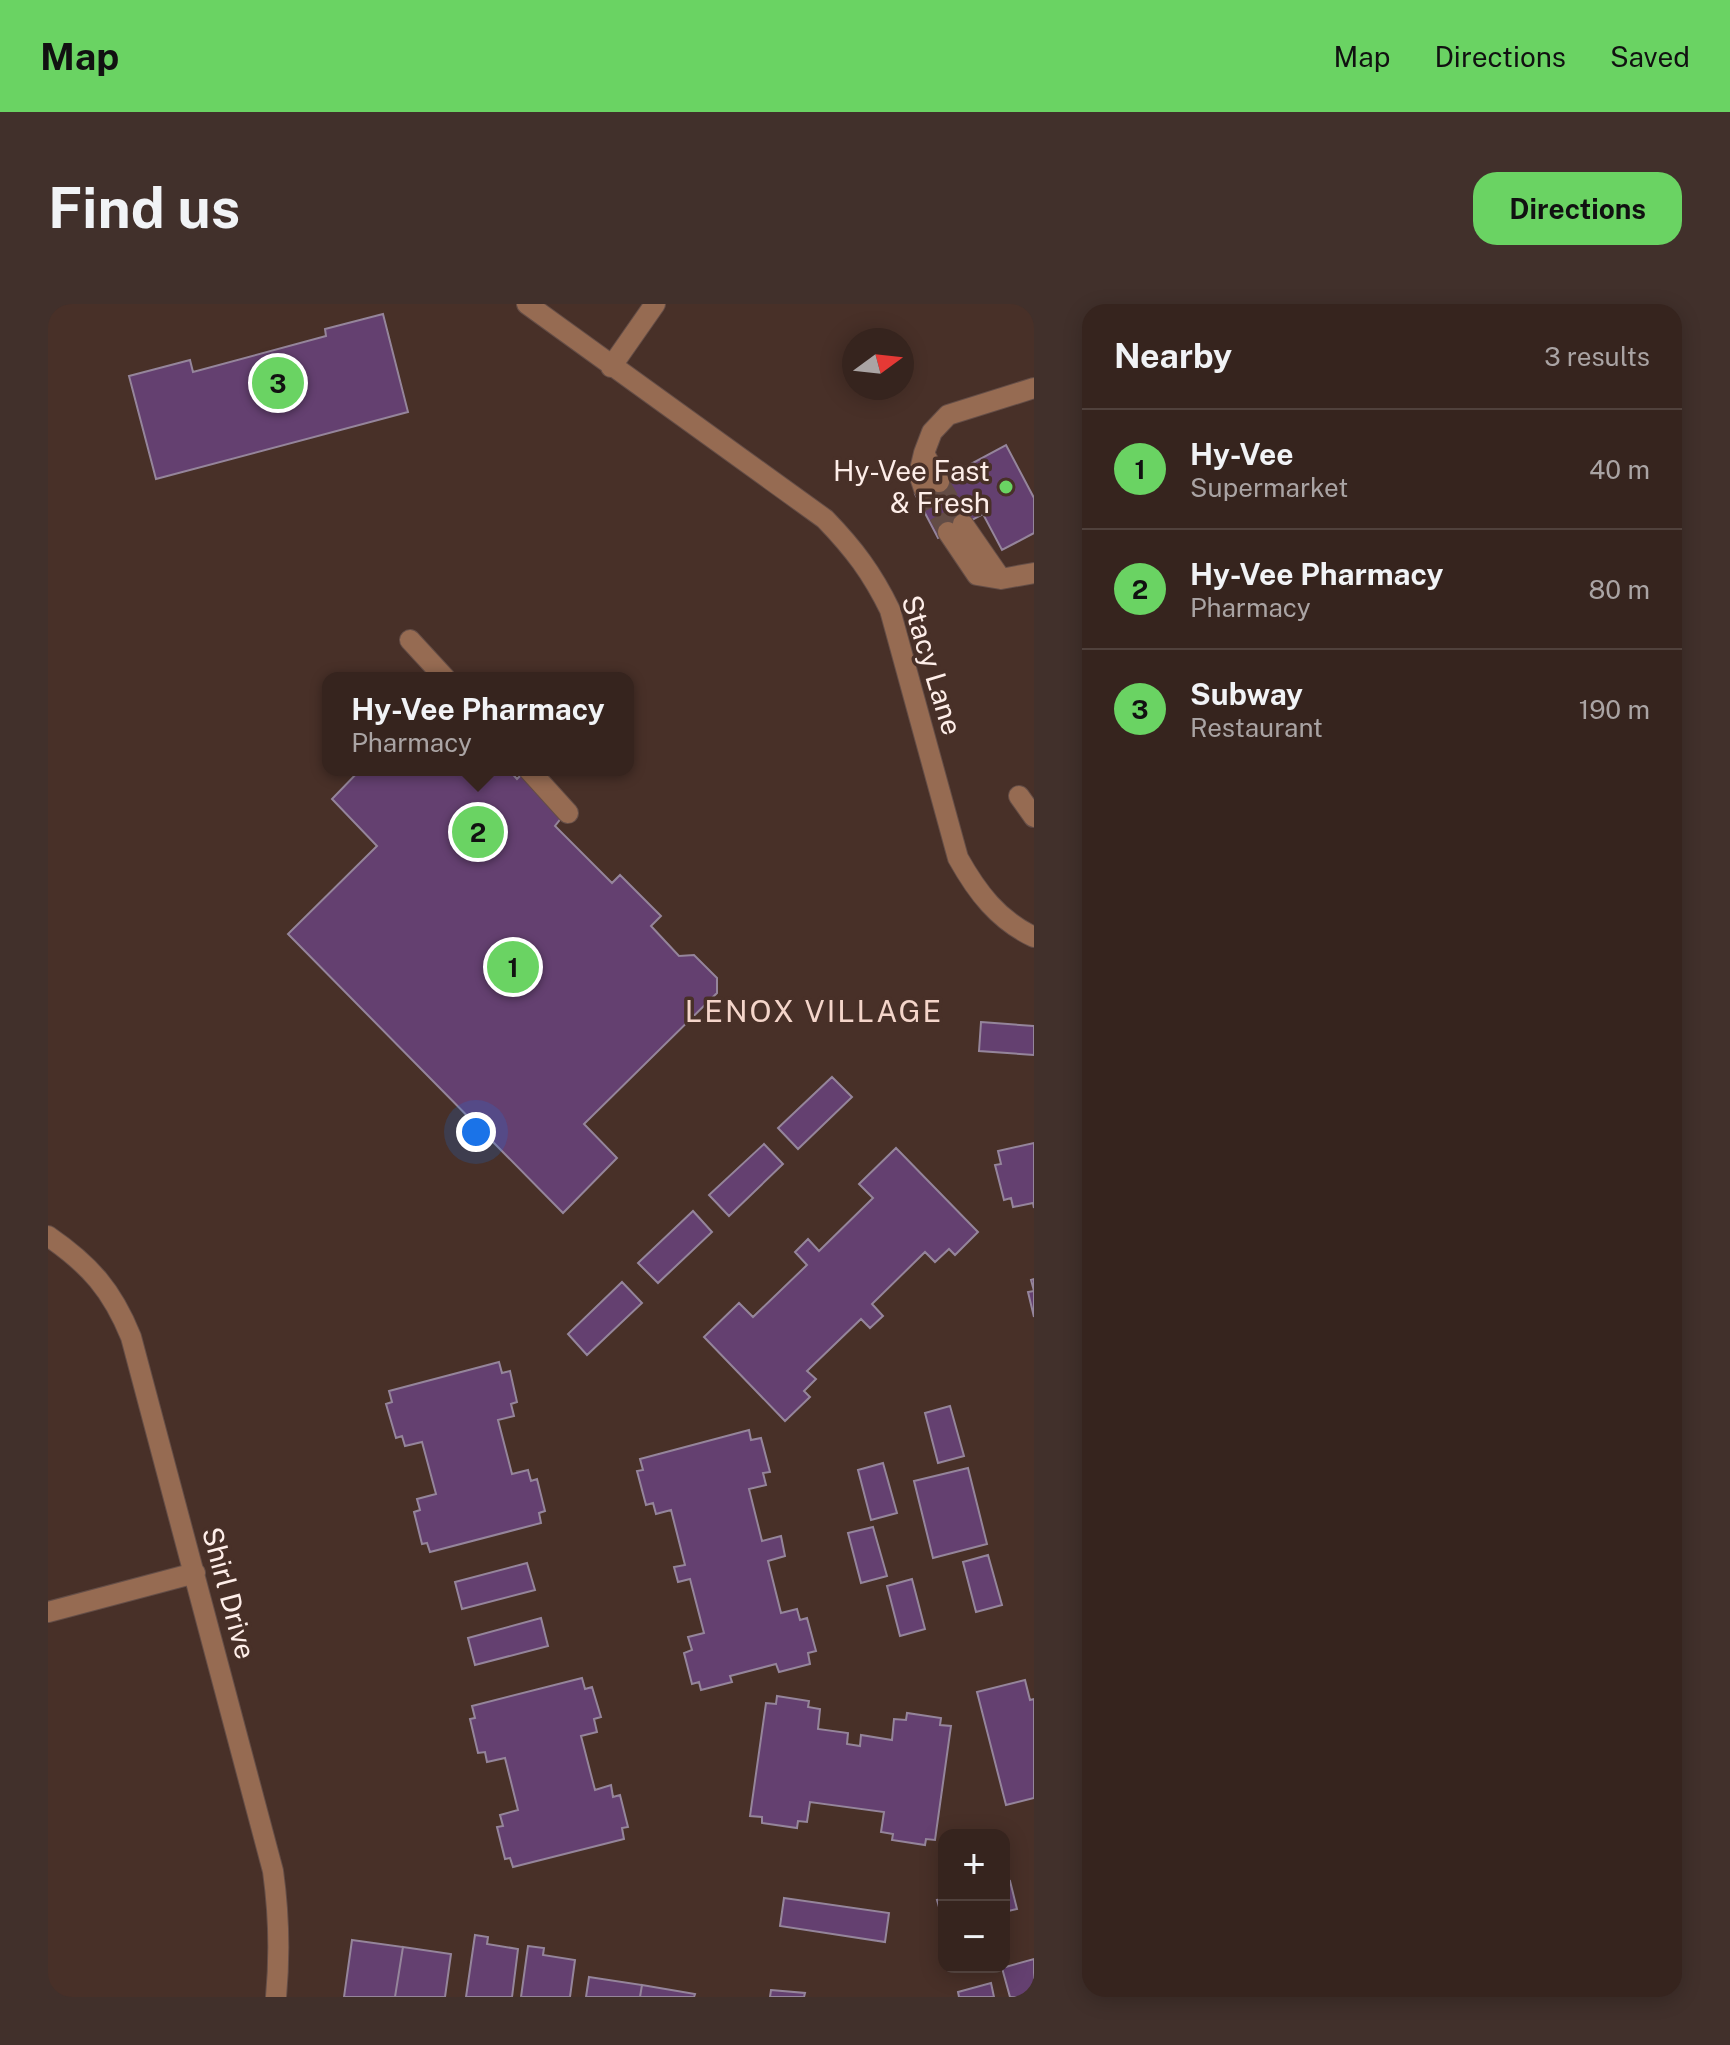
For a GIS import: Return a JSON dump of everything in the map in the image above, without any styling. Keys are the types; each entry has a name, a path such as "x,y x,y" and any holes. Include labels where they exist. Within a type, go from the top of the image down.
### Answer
{"street":[{"name":"Stacy Lane","path":"527,304 825,519 853,548 874,577 890,610 958,858 972,884 990,906 1017,929 1034,937"},
{"path":"611,367 655,304"},
{"path":"931,486 919,474 924,453 932,432 948,415 1034,388"},
{"path":"956,528 1001,579 1034,573"},
{"path":"410,640 439,672"},
{"path":"534,776 568,813"},
{"path":"1019,796 1034,817"},
{"name":"Shirl Drive","path":"48,1236 78,1257 101,1281 120,1309 131,1337 273,1871 280,1917 276,1997"},
{"path":"48,1612 195,1573"}],"building":[{"path":"383,314 408,412 156,479 129,376 190,360 193,372 326,336 325,329"},
{"path":"1006,445 1034,498 1034,533 1002,550 983,514 938,538 915,494"},
{"path":"354,776 514,776 517,779 522,776 562,817 555,826 612,883 620,875 661,916 651,926 679,956 694,955 717,978 717,993 584,1124 617,1158 563,1213 288,934 377,846 332,799"},
{"path":"981,1022 1034,1026 1034,1055 979,1051"},
{"path":"832,1077 852,1097 798,1149 778,1128"},
{"path":"1034,1143 1034,1208 1033,1203 1013,1207 1011,1198 1004,1200 995,1165 1001,1164 998,1151"},
{"path":"764,1144 783,1164 729,1216 709,1195"},
{"path":"896,1148 978,1232 955,1255 949,1249 935,1262 925,1252 872,1304 883,1316 870,1328 861,1319 807,1371 816,1379 804,1391 810,1397 785,1421 704,1337 739,1303 753,1317 807,1265 795,1252 808,1239 819,1251 873,1198 859,1184"},
{"path":"693,1211 712,1232 658,1283 638,1263"},
{"path":"622,1282 642,1303 587,1355 568,1334"},
{"path":"1034,1291 1034,1317 1028,1292"},
{"path":"499,1362 502,1373 510,1371 517,1402 511,1404 514,1416 498,1420 512,1474 528,1470 531,1481 537,1479 545,1511 539,1513 541,1523 430,1552 427,1543 422,1544 414,1512 420,1510 417,1499 436,1494 422,1442 405,1446 402,1436 396,1438 386,1404 392,1402 389,1391"},
{"path":"950,1406 964,1456 938,1463 925,1413"},
{"path":"749,1430 751,1440 761,1438 770,1472 763,1473 766,1485 749,1489 762,1541 781,1536 785,1556 768,1561 781,1613 797,1609 800,1620 807,1618 816,1651 808,1653 810,1664 779,1672 776,1664 730,1676 732,1682 701,1690 699,1682 692,1684 684,1653 692,1650 688,1637 704,1633 690,1579 678,1582 674,1567 685,1565 671,1510 656,1514 653,1503 646,1505 637,1471 643,1470 640,1459"},
{"path":"883,1463 897,1513 871,1520 858,1470"},
{"path":"968,1468 987,1544 933,1558 914,1481"},
{"path":"873,1527 887,1576 861,1583 848,1533"},
{"path":"988,1555 1002,1605 976,1612 963,1562"},
{"path":"527,1563 535,1590 462,1609 455,1582"},
{"path":"912,1579 925,1629 900,1636 887,1586"},
{"path":"541,1618 548,1646 475,1665 468,1638"},
{"path":"582,1678 585,1689 592,1687 601,1717 594,1719 597,1732 581,1736 595,1790 611,1785 613,1797 620,1795 628,1827 622,1828 624,1839 513,1867 510,1858 505,1859 497,1827 503,1826 500,1815 518,1810 505,1758 487,1762 485,1752 478,1753 470,1719 475,1718 472,1706"},
{"path":"1025,1680 1030,1700 1034,1699 1034,1798 1006,1805 977,1692"},
{"path":"777,1696 809,1701 808,1707 820,1709 818,1729 848,1733 847,1744 860,1746 861,1735 892,1740 894,1719 906,1720 907,1713 941,1718 940,1725 951,1726 935,1840 926,1839 925,1845 892,1840 893,1834 881,1832 884,1812 810,1802 807,1822 798,1821 797,1828 762,1823 762,1817 750,1816 766,1703 776,1704"},
{"path":"1010,1881 1017,1909 1010,1911"},
{"path":"784,1898 889,1913 885,1942 780,1926"},
{"path":"475,1935 488,1937 487,1944 518,1949 512,1997 466,1997"},
{"path":"352,1940 403,1947 395,1997 344,1997"},
{"path":"528,1946 544,1948 543,1955 575,1960 570,1997 521,1997"},
{"path":"403,1947 451,1954 445,1997 395,1997"},
{"path":"1034,1959 1034,1997 1010,1997 1003,1973 1010,1973 1010,1966"},
{"path":"589,1977 642,1985 640,1997 586,1997"},
{"path":"991,1983 994,1997 959,1997 958,1992"},
{"path":"642,1985 695,1994 694,1997 640,1997"},
{"path":"771,1990 805,1993 804,1997 770,1997"}],"tunnel":[{"path":"939,482 963,524"},
{"path":"924,489 948,532"}],"place":[{"name":"Subway","path":"278,383"},
{"name":"Hy-Vee Fast & Fresh","path":"1006,487"},
{"name":"Hy-Vee Pharmacy","path":"478,832"},
{"name":"Hy-Vee","path":"513,967"}],"district":[{"name":"LENOX VILLAGE","path":"814,1012"}]}
